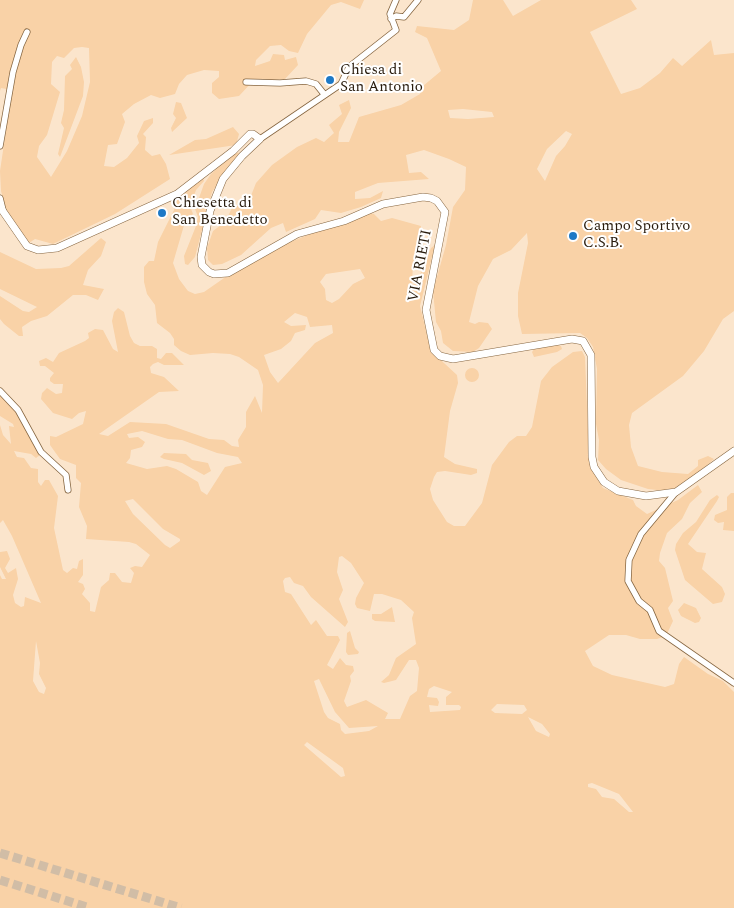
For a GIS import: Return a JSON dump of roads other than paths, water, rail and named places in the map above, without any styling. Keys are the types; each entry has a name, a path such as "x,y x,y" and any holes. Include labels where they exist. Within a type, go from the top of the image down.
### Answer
{"street":[{"path":"0,198 2,210 27,246 38,250 57,248 177,194 233,151 250,134 260,139 341,84 349,67 396,30 397,27 391,19 391,9 396,0"},
{"path":"391,19 396,16 404,17 418,0"},
{"path":"0,146 13,72 20,45 27,32"},
{"path":"246,82 280,83 306,81 316,84 324,94"},
{"name":"VIA RIETI","path":"260,139 232,167 215,194 201,257 205,268 214,274 228,273 297,234 344,221 383,204 422,197 437,201 445,212 444,222 426,310 434,350 445,359 452,359 572,339 583,341 591,355 592,457 597,473 604,482 618,491 646,496 676,492 734,450"},
{"path":"0,391 18,410 41,452 66,475 68,490"},
{"path":"676,492 641,534 630,560 628,581 639,601 650,610 659,631 734,683"}],"tunnel":[{"path":"0,853 181,908"},
{"path":"0,880 90,908"}],"place":[{"name":"Chiesa di San Antonio","path":"330,80"},
{"name":"Chiesetta di San Benedetto","path":"162,213"},
{"name":"Campo Sportivo C.S.B.","path":"573,236"}]}
